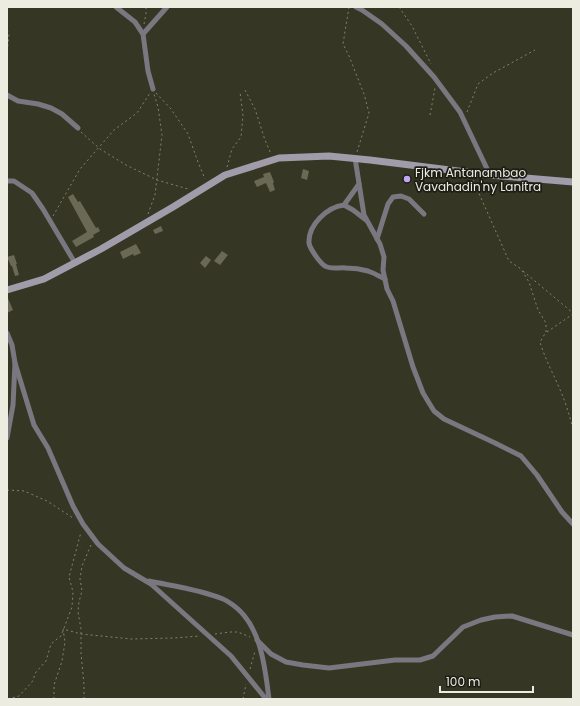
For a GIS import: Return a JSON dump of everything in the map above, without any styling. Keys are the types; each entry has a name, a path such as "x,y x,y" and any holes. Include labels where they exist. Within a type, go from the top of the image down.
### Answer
{"street":[{"path":"116,7 135,22 142,34 148,71 153,89"},
{"path":"142,34 167,7"},
{"path":"356,7 382,24 406,46 437,80 460,112 490,175"},
{"path":"7,95 18,101 38,104 51,108 62,114 78,128"},
{"path":"7,290 44,279 75,263 144,224 225,175 279,158 329,156 355,158 490,175 573,182"},
{"path":"355,158 364,215 380,244 384,257 382,270 387,289 393,301 423,393 434,411 444,419 521,456 537,475 562,512 573,524"},
{"path":"7,181 14,181 32,193 51,221 75,263"},
{"path":"344,206 359,184"},
{"path":"377,239 388,204 393,197 401,196 409,199 424,214"},
{"path":"367,221 353,210 344,206 336,206 325,213 313,226 309,245 319,260 326,267 369,271 385,279"},
{"path":"7,333 12,345 15,363 34,425 48,448 73,506 83,524 98,544 124,568 146,580 156,588 231,656 268,699"},
{"path":"7,438 13,405 15,363"},
{"path":"146,580 204,592 224,599 236,608 249,621 257,640 265,667 268,699"},
{"path":"257,640 271,654 286,662 303,666 329,668 395,660 420,660 433,656 463,627 495,617 512,616 573,635"}],"path":[{"path":"142,34 146,7"},
{"path":"349,7 343,44 364,94 369,113 355,158"},
{"path":"7,30 9,34 7,54"},
{"path":"464,120 478,84 493,73 536,50"},
{"path":"51,221 80,168 114,130 137,113 153,89"},
{"path":"144,224 155,195 162,135 158,107 153,89"},
{"path":"153,89 171,109 188,134 208,186"},
{"path":"245,90 255,109 265,140 274,160"},
{"path":"225,175 228,159 232,149 241,137 244,115 240,92"},
{"path":"78,128 98,147 126,165 157,180 198,192"},
{"path":"470,172 509,261 521,269 573,314 546,332 540,342 544,356 561,392 573,428"},
{"path":"521,269 529,282 538,310 546,323 546,332"},
{"path":"7,490 24,491 47,501 83,524 70,577 73,592 72,607 61,636 51,644 46,661 36,672 32,682 20,696 8,699"},
{"path":"84,699 81,634 78,612 82,591 80,579 82,566 90,549 93,537"},
{"path":"63,629 81,634 131,639 174,638 238,632 257,640 242,699"},
{"path":"54,699 54,685 62,661 65,642 63,629"}],"building":[{"path":"303,169 309,171 307,180 301,178"},
{"path":"270,172 275,190 270,192 266,183 257,187 254,181 264,177 263,174"},
{"path":"73,194 78,202 80,201 96,228 98,227 100,231 93,235 94,237 76,247 72,241 87,232 68,197"},
{"path":"161,226 163,231 155,234 153,230"},
{"path":"136,244 141,253 134,256 133,254 123,259 120,252"},
{"path":"222,251 228,255 220,265 214,261"},
{"path":"14,255 19,275 15,276 7,257"},
{"path":"206,256 211,260 205,268 200,263"},
{"path":"7,296 13,310 7,313"}],"place":[{"name":"Fjkm Antanambao Vavahadin'ny Lanitra","path":"407,179"}]}
